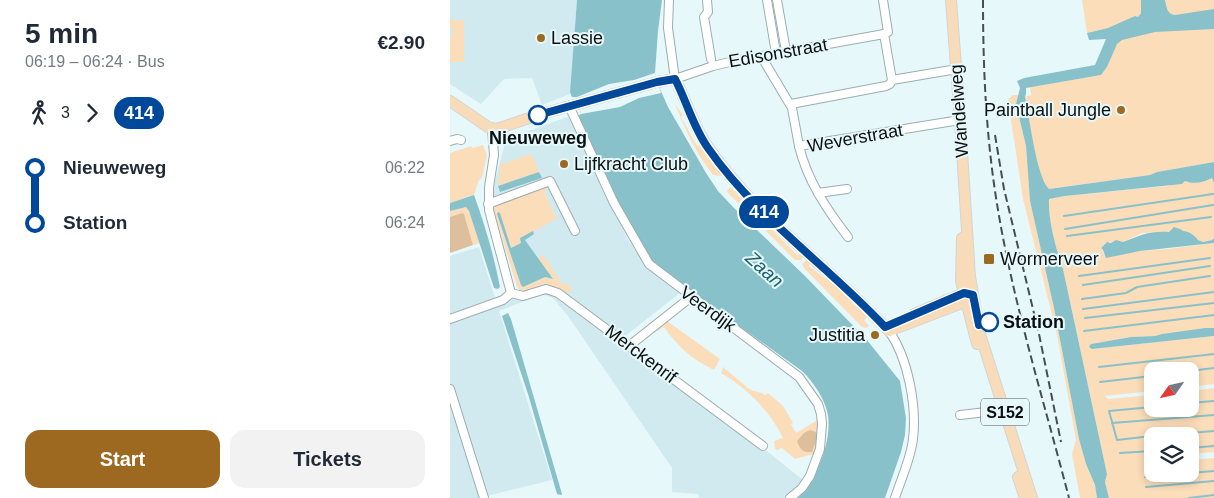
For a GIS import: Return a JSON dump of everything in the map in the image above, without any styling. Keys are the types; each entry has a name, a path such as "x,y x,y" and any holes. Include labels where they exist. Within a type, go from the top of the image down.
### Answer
{"main road":[{"name":"Wandelweg","path":"951,0 957,69 965,223 961,242 961,281 967,297"},
{"path":"450,101 492,129 499,129 538,115 574,109 657,82 675,79 702,138 721,166 788,236 842,283 887,329 967,297"},
{"name":"S152","path":"967,297 1025,498"},
{"name":"S152","path":"1001,410 1032,498"}],"street":[{"path":"669,0 668,28 675,79"},
{"path":"707,0 708,12 704,17 711,59"},
{"path":"767,0 776,53"},
{"path":"777,0 786,51"},
{"path":"883,0 888,26 888,32 884,34 892,80"},
{"name":"Edisonstraat","path":"675,79 713,66 884,34"},
{"path":"761,56 790,104 799,146"},
{"path":"790,104 886,86 892,80 957,69"},
{"name":"Veerdijk","path":"574,109 614,203 646,259 656,270 691,297 790,370 804,384 818,404 821,414 821,442 815,464 806,482 790,498"},
{"name":"Weverstraat","path":"848,237 826,208 802,161 799,146 960,120"},
{"path":"450,319 503,300 511,293 488,204 494,155 492,129"},
{"path":"450,141 461,140"},
{"path":"488,204 550,181 575,231"},
{"path":"818,193 847,189"},
{"name":"Merckenrif","path":"511,293 523,296 544,289 553,290 763,446"},
{"path":"629,346 691,297"},
{"path":"887,329 899,348 906,366 912,399 913,419 911,448 895,498"},
{"path":"450,389 484,498"},
{"path":"960,414 1001,410"}],"shaded area":[{"path":"450,0 577,0 570,94 542,105 532,78 504,79 481,104 450,84"},
{"path":"1082,0 1141,0 1141,13 1138,17 1108,28 1087,33"},
{"name":"Paintball Jungle","path":"1165,0 1214,0 1214,162 1157,172 1150,175 1049,189 1040,173 1031,132 1025,97 1031,95 1030,87 1101,75 1107,67 1116,43 1171,14 1168,12"},
{"path":"450,20 464,20 464,62 450,62 452,28 450,28"},
{"path":"1012,95 1019,95 1016,104 1026,146 1030,201 1054,308 1079,439 1086,464 1095,485 1097,498 1080,498 1072,454 1076,440 1057,335 1023,199 1008,100"},
{"path":"675,104 683,115 681,117 697,146 699,145 723,176 713,175 701,159 687,132"},
{"path":"570,116 627,238 642,260 685,289 624,337 803,480 784,498 699,498 698,494 672,492 672,468 568,316 553,298 542,294 499,311 552,480 479,498 450,498 450,256 479,247 495,298 519,290 493,203 495,181 506,139"},
{"path":"483,145 487,155 482,178 479,180 474,195 450,203 450,153 471,146 472,148"},
{"path":"532,154 539,172 498,186 501,164"},
{"path":"1214,177 1214,238 1212,240 1203,242 1183,231 1142,233 1123,242 1107,242 1101,248 1104,254 1214,243 1214,328 1155,336 1131,337 1091,344 1093,349 1214,336 1214,384 1199,386 1199,362 1144,362 1144,392 1105,396 1108,399 1144,396 1144,418 1199,418 1199,390 1214,388 1214,452 1199,453 1199,427 1144,427 1144,482 1199,482 1199,459 1214,458 1214,498 1109,498 1105,482 1107,474 1063,269 1051,225 1049,199 1167,186 1185,181 1190,183"},
{"path":"730,187 797,255 800,254 803,257 801,260 795,260 728,193 727,191"},
{"path":"545,188 547,191 545,193 555,216 559,217 520,239 521,243 512,248 497,214 521,285 524,287 545,277 551,280 553,278 538,258 543,255 563,285 567,283 572,288 567,294 547,284 524,291 517,287 494,211 494,207"},
{"path":"466,207 480,243 473,245 464,214 450,217 450,211"},
{"path":"464,214 473,245 450,253 450,217"},
{"path":"806,260 810,264 809,266 868,316 864,320 869,326 866,328 862,327 804,268 802,265"},
{"path":"667,321 720,359 714,370 686,352 664,327 650,335"},
{"path":"723,367 748,388 765,395 768,393 783,406 793,423 791,424 796,433 819,419 820,434 814,454 795,459 782,448 775,449 774,441 783,438 771,418 749,393 721,373"},
{"path":"810,430 816,432 817,439 812,452 806,452 800,448 797,441 804,433"}],"water":[{"name":"Zaan","path":"577,0 662,0 655,73 657,82 668,107 706,173 718,191 734,208 804,275 866,339 900,381 906,418 905,435 885,498 798,498 812,480 826,445 829,421 827,411 817,390 802,371 664,272 646,254 639,243 619,207 578,116 581,114 577,97 572,97 570,92"},
{"path":"1141,0 1165,0 1169,12 1175,15 1214,9 1214,29 1155,32 1122,40 1117,44 1107,67 1101,75 1026,88 1025,97 1040,172 1049,189 1150,175 1157,172 1214,162 1214,177 1200,182 1192,183 1185,181 1182,184 1049,199 1053,234 1063,269 1107,474 1105,482 1109,498 1097,498 1095,485 1086,464 1079,439 1054,308 1030,201 1026,146 1016,104 1020,88 1017,81 1024,78 1095,65 1106,39 1089,40 1087,33 1108,28 1135,16 1138,17 1141,13"},
{"path":"539,172 542,178 500,192 498,186"},
{"path":"474,195 492,252 500,287 498,289 494,288 469,211 466,207 450,211 450,203"},
{"path":"498,212 500,213 511,248 521,243 520,238 533,231 534,234 525,240 553,279 545,277 523,287 521,285 497,214"},
{"path":"1174,227 1189,233 1203,242 1214,238 1214,243 1140,251 1106,258 1101,248 1107,242 1111,243 1116,240 1123,242 1140,235 1169,232"},
{"path":"508,313 561,495 557,494 528,394 502,316"},
{"path":"1214,328 1214,336 1092,349 1089,347 1091,344 1131,337 1155,336"}],"pier":[{"path":"655,73 661,93 639,98 620,107 581,114 577,97 609,84 634,80"}],"waterway":[{"path":"1213,177 1214,181"},
{"path":"1064,216 1213,194"},
{"path":"1065,229 1213,205"},
{"path":"1067,236 1211,217"},
{"path":"1079,276 1210,258"},
{"path":"1083,285 1210,266"},
{"path":"1082,299 1126,293 1137,287 1210,276"},
{"path":"1083,309 1214,292"},
{"path":"1085,318 1214,303"},
{"path":"1084,331 1214,315"},
{"path":"1099,367 1214,354"},
{"path":"1199,370 1214,368"},
{"path":"1100,382 1144,377"},
{"path":"1199,402 1214,401"},
{"path":"1144,408 1109,411 1117,440 1144,437"},
{"path":"1112,423 1214,415"},
{"path":"1199,432 1214,431"},
{"path":"1199,447 1214,446"},
{"path":"1120,453 1144,452"},
{"path":"1199,472 1214,471"},
{"path":"1146,487 1214,481"},
{"path":"1189,498 1214,495"}],"railway":[{"path":"983,0 986,102 997,204 1020,315 1069,498"},
{"path":"995,135 1004,189 1039,334 1061,442"}],"bus line":[{"name":"414","path":"538,115 657,82 675,79 702,138 721,166 788,236 842,283 885,327 964,293 973,295 979,325 989,322"}],"place":[{"name":"Lassie","path":"541,38"},
{"name":"Paintball Jungle","path":"1121,110"},
{"name":"Nieuweweg","path":"538,115"},
{"name":"Lijfkracht Club","path":"564,164"},
{"name":"Wormerveer","path":"989,259"},
{"name":"Station","path":"989,322"},
{"name":"Justitia","path":"875,335"}]}
